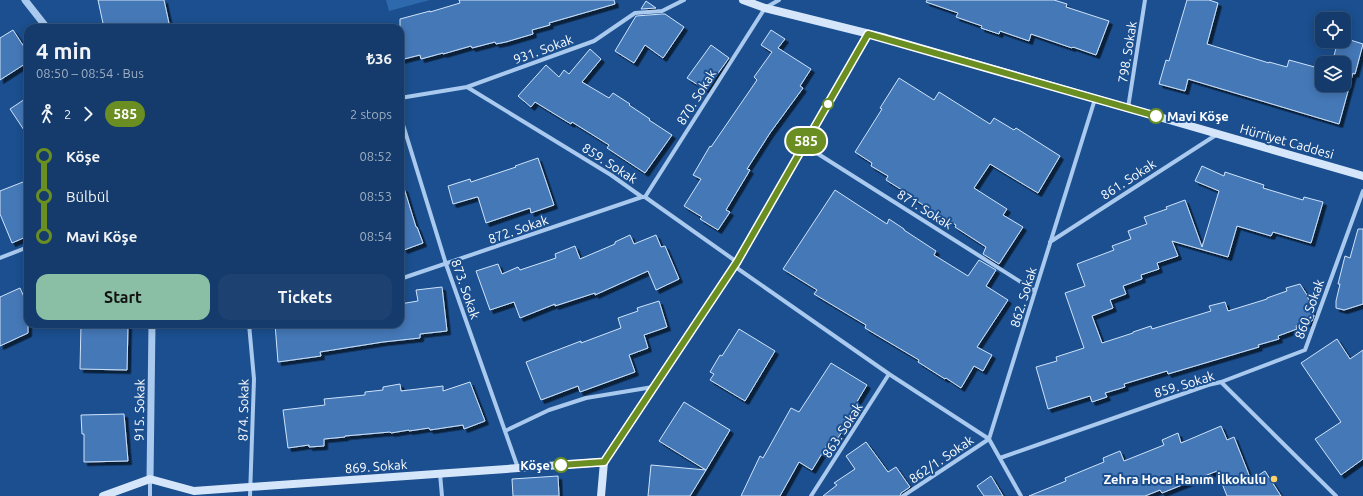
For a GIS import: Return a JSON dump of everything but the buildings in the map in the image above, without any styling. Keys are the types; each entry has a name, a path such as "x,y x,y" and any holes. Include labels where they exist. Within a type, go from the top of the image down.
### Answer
{"main road":[{"name":"Hürriyet Caddesi","path":"743,0 764,8 868,34 1363,176"},
{"path":"601,496 604,462 736,264 868,34"},
{"name":"869. Sokak","path":"150,480 194,491 604,462"},
{"path":"103,496 150,480"}],"street":[{"path":"26,0 45,24"},
{"name":"931. Sokak","path":"404,97 467,87 594,41 635,12 662,11 684,0"},
{"path":"764,8 780,0"},
{"name":"798. Sokak","path":"1128,108 1145,0"},
{"name":"870. Sokak","path":"644,197 764,8"},
{"name":"859. Sokak","path":"467,87 611,175 644,197 889,374 989,438"},
{"name":"862. Sokak","path":"989,438 1095,98"},
{"name":"873. Sokak","path":"404,128 446,264 518,468"},
{"name":"861. Sokak","path":"1050,242 1217,134"},
{"name":"871. Sokak","path":"804,145 1035,291"},
{"name":"860. Sokak","path":"1222,382 1305,350 1363,191"},
{"name":"872. Sokak","path":"404,278 644,197"},
{"path":"0,258 24,249"},
{"name":"915. Sokak","path":"150,496 152,328"},
{"name":"874. Sokak","path":"249,328 254,379 250,496"},
{"name":"863. Sokak","path":"811,496 889,374"},
{"name":"859. Sokak","path":"1000,458 1208,385 1222,382 1336,496"},
{"path":"505,431 549,410 586,398 654,386"},
{"path":"989,438 1021,496"},
{"name":"862/1. Sokak","path":"903,496 989,438"},
{"path":"440,474 442,496"}],"shaded area":[{"path":"386,0 430,0 389,11"}],"bus line":[{"name":"585","path":"561,465 604,462 737,262 868,34 1156,116"}],"place":[{"name":"Mavi Köşe","path":"1156,116"},
{"name":"Köşe","path":"561,465"},
{"name":"Zehra Hoca Hanım İlkokulu","path":"1274,479"}]}
